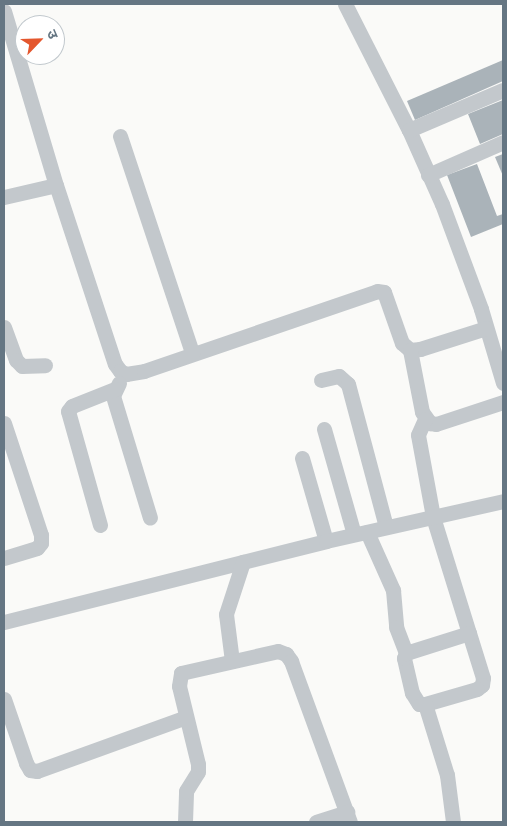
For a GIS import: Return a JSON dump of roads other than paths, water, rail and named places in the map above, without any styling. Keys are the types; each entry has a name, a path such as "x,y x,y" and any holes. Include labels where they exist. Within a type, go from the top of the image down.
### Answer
{"street":[{"path":"345,4 409,130 442,204 502,375"},
{"path":"4,11 56,185 115,364 120,371 126,374 144,371 377,291 384,292 402,343 410,350 425,419 418,435 433,517 483,678 482,685 477,689 425,704 414,699 404,664 406,653 396,628 393,590 361,533 324,429"},
{"path":"409,130 503,90"},
{"path":"120,136 192,353"},
{"path":"428,175 503,142"},
{"path":"4,198 56,185"},
{"path":"4,327 16,360 22,366 45,365"},
{"path":"410,350 420,349 486,328"},
{"path":"126,374 115,389 114,396 150,518"},
{"path":"321,380 339,376 348,384 386,527"},
{"path":"100,525 68,411 72,406 115,389"},
{"path":"425,419 430,423 436,424 503,402"},
{"path":"4,422 41,536 41,543 37,548 4,558"},
{"path":"302,458 326,541"},
{"path":"4,622 326,541 503,501"},
{"path":"232,660 226,614 243,562"},
{"path":"406,653 469,633"},
{"path":"185,822 186,792 198,772 198,764 179,686 181,673 278,651 286,654 291,661 348,817 316,822"},
{"path":"4,699 26,763 30,770 37,771 186,717"},
{"path":"425,704 447,775 453,822"}]}
